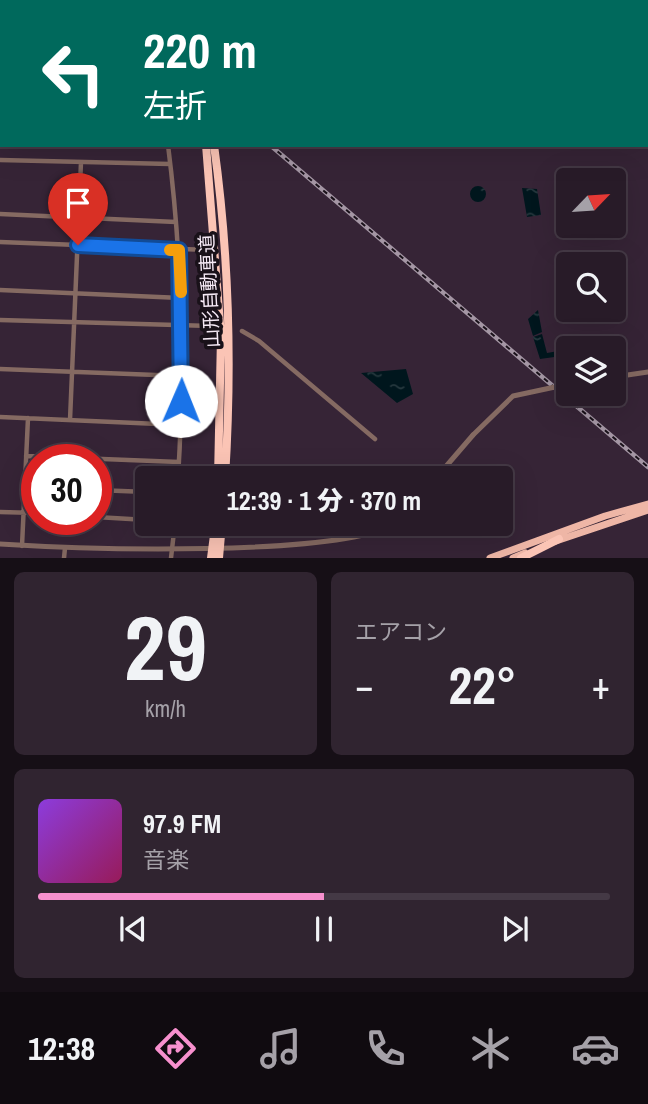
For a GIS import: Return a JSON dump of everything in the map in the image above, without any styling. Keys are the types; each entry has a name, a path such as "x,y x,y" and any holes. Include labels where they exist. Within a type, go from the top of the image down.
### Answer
{"highway":[{"name":"山形自動車道","path":"206,147 220,336 218,466"},
{"name":"山形自動車道","path":"214,147 220,203 230,394 226,466"},
{"path":"490,558 648,501"},
{"path":"513,558 601,524 648,513"},
{"path":"211,558 217,536"},
{"path":"217,536 219,558"},
{"path":"521,558 559,539"}],"street":[{"path":"168,147 179,250 182,327 179,466"},
{"path":"0,160 170,164"},
{"path":"70,420 81,162"},
{"path":"0,214 176,222"},
{"path":"0,242 208,250"},
{"path":"0,290 181,298"},
{"path":"0,320 211,326"},
{"path":"242,331 259,341 375,439"},
{"path":"0,369 182,376"},
{"path":"626,375 648,372"},
{"path":"446,466 513,396 556,387"},
{"path":"0,417 181,425"},
{"path":"27,444 28,418"},
{"path":"112,459 179,462"},
{"path":"112,491 135,492"},
{"path":"0,512 21,513"},
{"path":"112,518 135,519"},
{"path":"22,535 22,546"},
{"path":"172,555 174,536"},
{"path":"0,544 172,555 270,552 370,536"},
{"path":"64,558 65,548"}],"water":[{"path":"478,186 484,188 484,200 478,202 472,200 470,194 472,188"},
{"path":"522,188 537,189 541,215 527,217"},
{"path":"538,310 542,332 533,336 528,319"},
{"path":"542,334 547,353 556,351 556,357 540,359 533,337"},
{"path":"406,369 413,394 397,403 361,373"}],"railway":[{"path":"272,147 648,467"}],"slow traffic":[{"path":"170,250 179,250 181,292"}],"route":[{"path":"78,245 179,250 181,401"}]}
